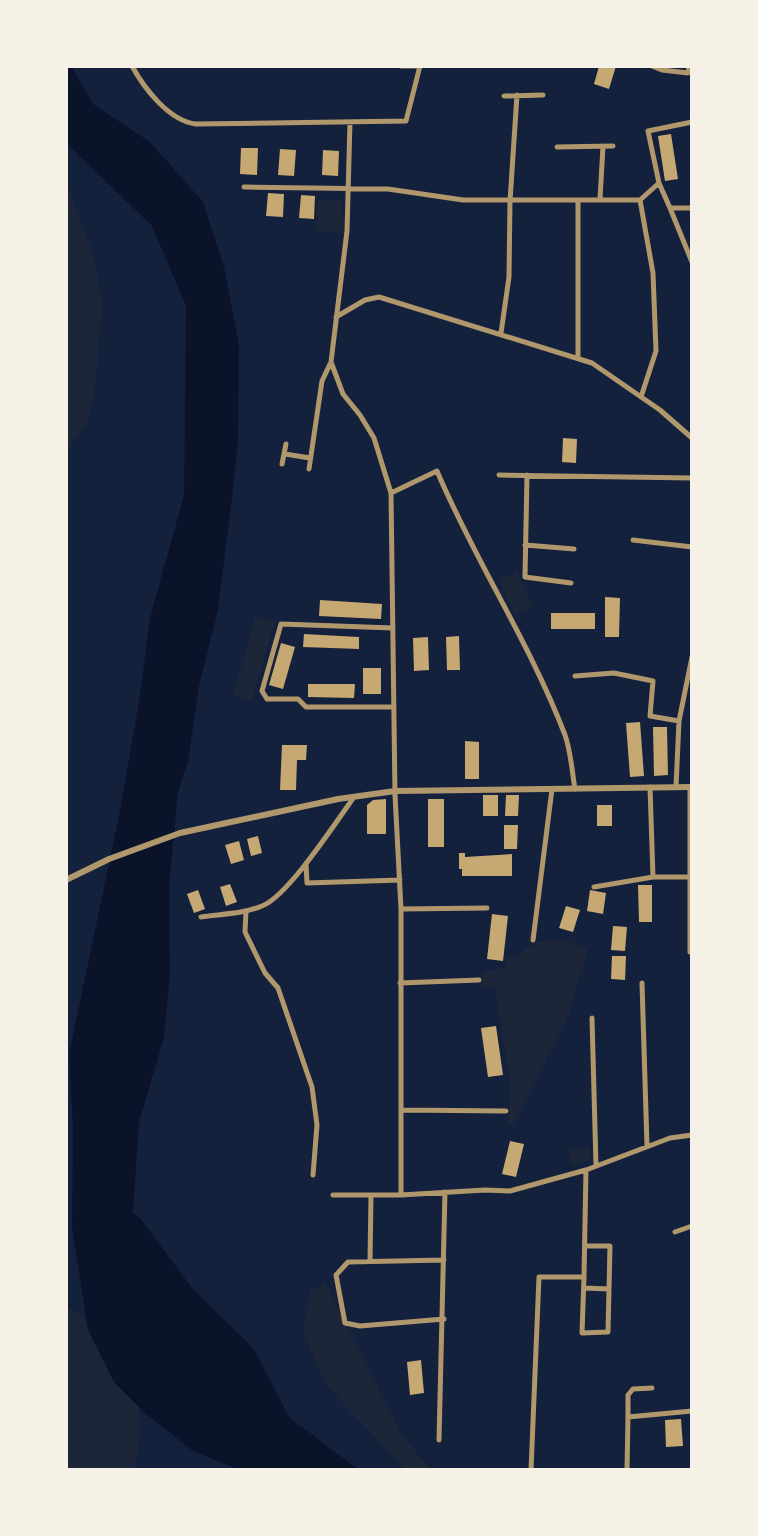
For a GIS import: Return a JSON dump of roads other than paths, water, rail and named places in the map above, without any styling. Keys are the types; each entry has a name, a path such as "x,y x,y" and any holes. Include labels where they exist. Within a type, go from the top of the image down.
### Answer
{"street":[{"path":"132,66 158,101 190,123 406,121 420,66 401,66"},
{"path":"652,66 688,73 689,66"},
{"path":"501,333 509,277 517,95"},
{"path":"504,96 543,95"},
{"path":"309,469 322,381 331,362 347,231 350,122"},
{"path":"692,122 648,131 659,183 692,262"},
{"path":"600,199 603,146"},
{"path":"557,147 613,146"},
{"path":"244,187 388,189 463,200 640,200 659,183"},
{"path":"578,200 578,358"},
{"path":"640,200 653,273 656,351 641,397"},
{"path":"670,208 692,208"},
{"path":"336,317 365,300 379,297 578,358 592,363 641,397 692,438"},
{"path":"331,362 343,394 374,438 391,493 395,791 401,909 401,1195"},
{"path":"282,464 286,444"},
{"path":"285,454 310,458"},
{"path":"391,493 437,471 460,525 524,647 566,738 575,789"},
{"path":"499,475 692,478"},
{"path":"527,475 525,577 571,583"},
{"path":"633,540 692,547"},
{"path":"525,545 574,549"},
{"path":"393,628 281,624 262,691 267,699 298,699 306,707 394,707"},
{"path":"676,787 679,721 692,657"},
{"path":"575,676 614,673 653,681 650,716 679,721"},
{"path":"650,787 653,877"},
{"path":"66,880 141,846 180,833 354,796 395,791 691,787 690,952"},
{"path":"533,940 552,789"},
{"path":"201,917 265,906 279,895 354,796"},
{"path":"306,863 307,883 400,880"},
{"path":"594,887 653,877 690,877"},
{"path":"401,909 487,908"},
{"path":"246,911 245,932 265,973 278,988 312,1087 317,1125 313,1175"},
{"path":"400,983 479,980"},
{"path":"642,983 647,1146"},
{"path":"592,1018 596,1166"},
{"path":"401,1110 506,1111"},
{"path":"333,1195 510,1191 586,1170 681,1135 692,1135"},
{"path":"585,1246 610,1246 608,1332 582,1333 586,1170"},
{"path":"439,1440 445,1192"},
{"path":"370,1261 371,1195"},
{"path":"675,1232 692,1226"},
{"path":"444,1260 348,1262 336,1275 345,1323 360,1326 444,1319"},
{"path":"531,1470 539,1277 584,1277"},
{"path":"584,1288 609,1289"},
{"path":"627,1470 628,1395 633,1389 652,1388"},
{"path":"628,1417 692,1411"}]}
